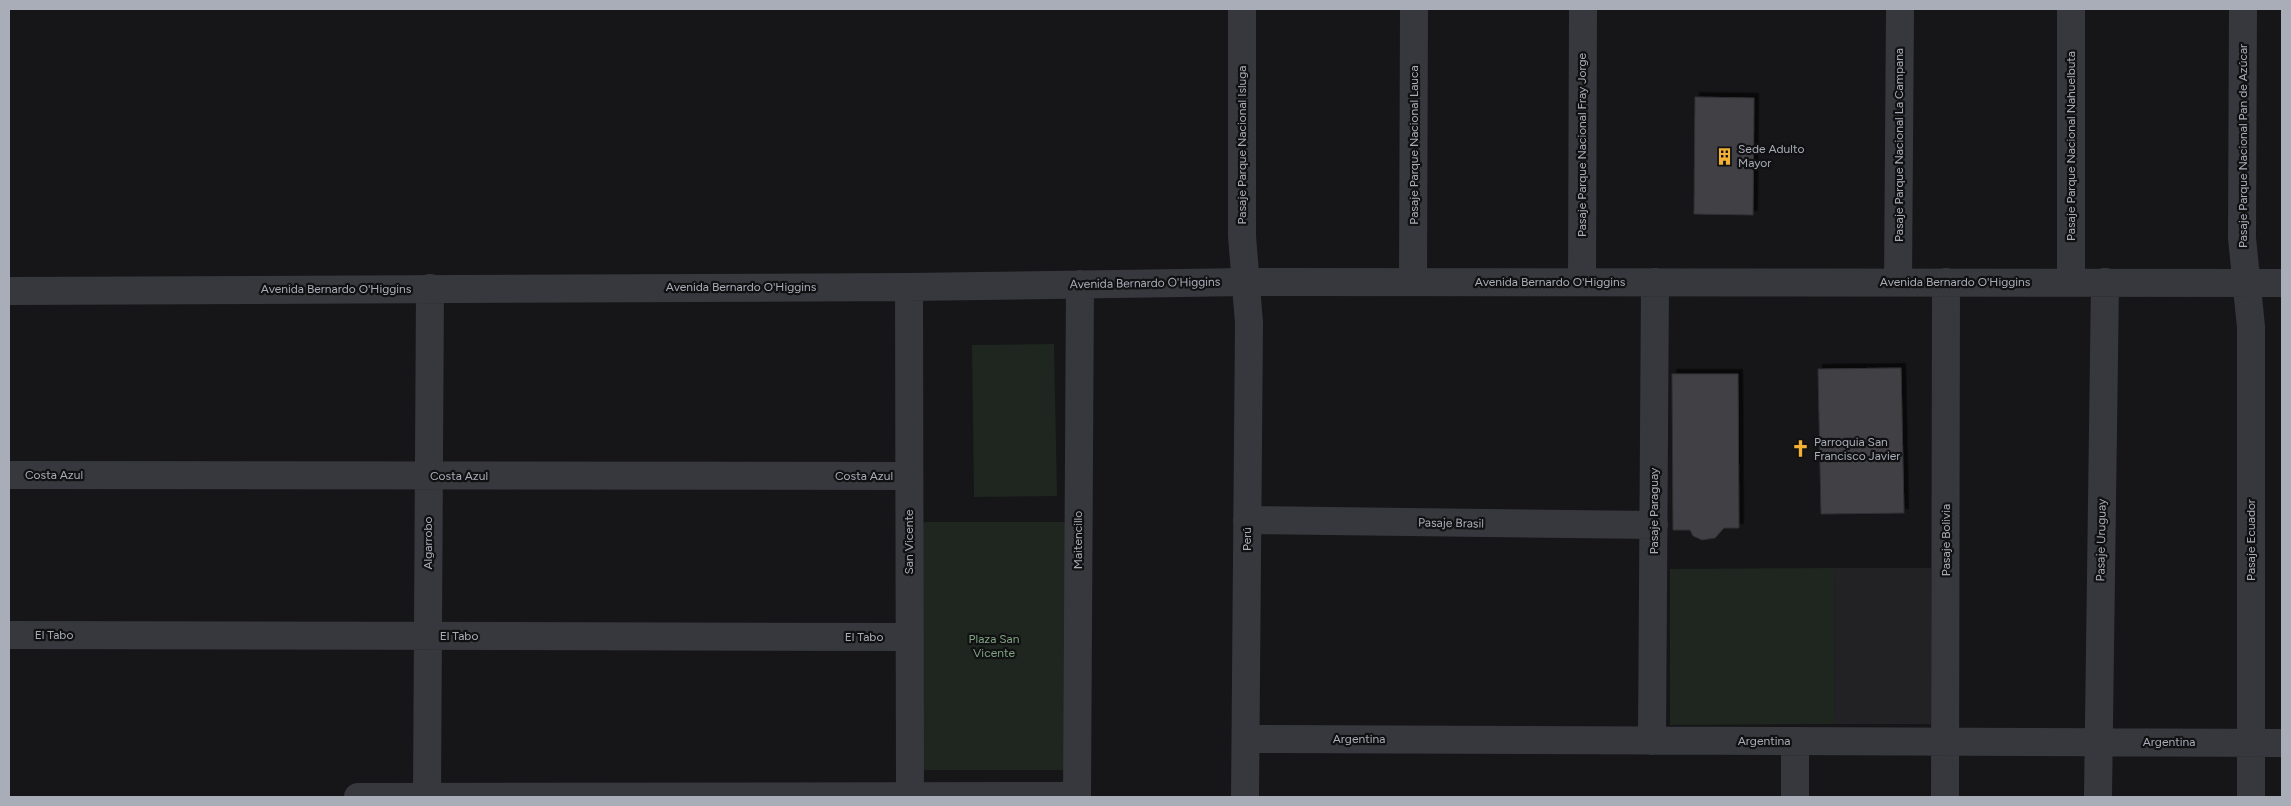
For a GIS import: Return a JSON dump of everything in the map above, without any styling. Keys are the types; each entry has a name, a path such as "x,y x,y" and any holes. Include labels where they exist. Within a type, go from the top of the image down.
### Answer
{"street":[{"name":"Pasaje Parque Nacional Isluga","path":"1242,9 1242,236 1246,282"},
{"name":"Pasaje Parque Nacional Lauca","path":"1413,282 1414,9"},
{"name":"Pasaje Parque Nacional Fray Jorge","path":"1582,282 1583,9"},
{"name":"Pasaje Parque Nacional La Campana","path":"1898,282 1900,9"},
{"name":"Pasaje Parque Nacional Nahuelbuta","path":"2071,9 2071,282"},
{"name":"Pasaje Parque Nacional Pan de Azúcar","path":"2243,9 2242,238 2247,283"},
{"name":"Avenida Bernardo O'Higgins","path":"9,290 909,286 1246,282 2282,283"},
{"name":"Perú","path":"1245,797 1249,322 1246,282"},
{"name":"Pasaje Paraguay","path":"1652,741 1655,282"},
{"name":"Pasaje Bolivia","path":"1945,797 1946,282"},
{"name":"Pasaje Uruguay","path":"2098,797 2105,282"},
{"name":"Pasaje Ecuador","path":"2247,283 2251,327 2251,797"},
{"name":"Maitencillo","path":"1077,796 1080,284"},
{"name":"San Vicente","path":"909,286 910,796"},
{"name":"Algarrobo","path":"427,797 430,288"},
{"name":"Costa Azul","path":"9,475 909,476"},
{"name":"Pasaje Brasil","path":"1248,520 1654,525"},
{"name":"El Tabo","path":"9,635 909,637"},
{"name":"Argentina","path":"1246,739 2282,743"},
{"path":"1795,741 1795,797"},
{"path":"358,797 1077,796"}],"shaded area":[{"path":"1834,568 1931,568 1931,724 1835,724"}],"green space":[{"path":"1054,344 1057,496 974,497 972,345"},
{"name":"Plaza San Vicente","path":"920,522 1066,522 1067,770 921,770"},
{"path":"1834,568 1835,724 1670,725 1670,569"}],"building":[{"name":"Sede Adulto Mayor","path":"1695,97 1754,98 1753,215 1694,214"},
{"path":"1901,368 1904,513 1821,514 1818,369"},
{"path":"1672,374 1738,374 1739,528 1724,528 1715,538 1702,540 1693,536 1690,530 1673,530"}],"place":[{"name":"Sede Adulto Mayor","path":"1724,156"},
{"name":"Parroquia San Francisco Javier","path":"1800,449"}]}
